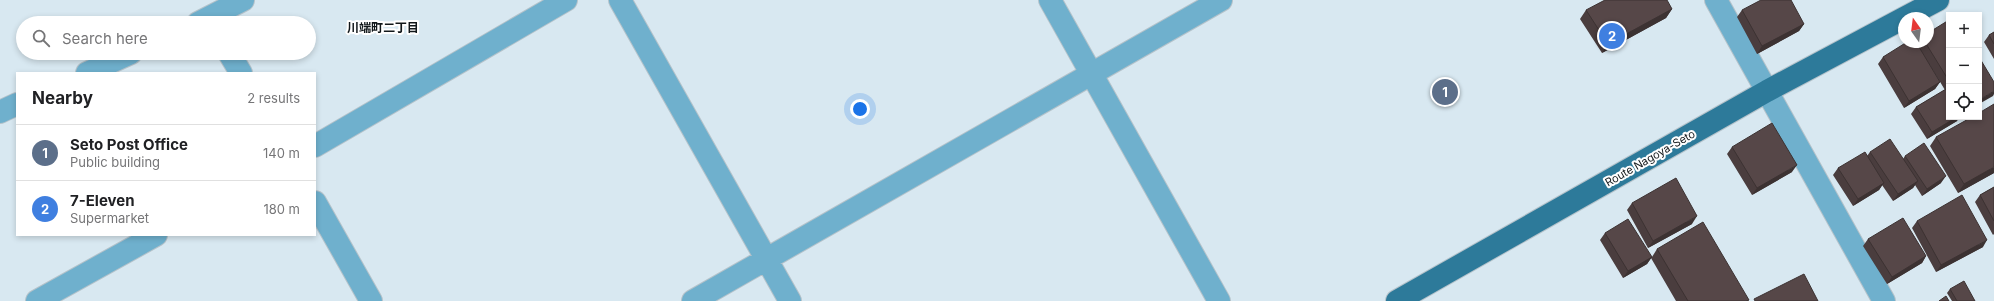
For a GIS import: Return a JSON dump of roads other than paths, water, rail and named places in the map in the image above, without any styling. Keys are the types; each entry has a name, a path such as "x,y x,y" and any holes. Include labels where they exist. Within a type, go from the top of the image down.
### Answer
{"main road":[{"name":"Route Nagoya-Seto","path":"1915,12 1938,0"},
{"name":"Route Nagoya-Seto","path":"1397,301 1767,91 1898,21"}],"street":[{"path":"216,16 243,0"},
{"path":"316,145 566,0"},
{"path":"620,0 790,301"},
{"path":"1050,0 1219,301"},
{"path":"693,301 1221,0"},
{"path":"1716,0 1884,301"},
{"path":"89,72 116,60"},
{"path":"234,60 240,72"},
{"path":"0,112 16,104"},
{"path":"316,204 370,301"},
{"path":"37,301 154,236"}],"place":[{"name":"7-Eleven","path":"1612,36"},
{"name":"Seto Post Office","path":"1445,92"}],"district":[{"name":"川端町二丁目","path":"383,27"}]}
